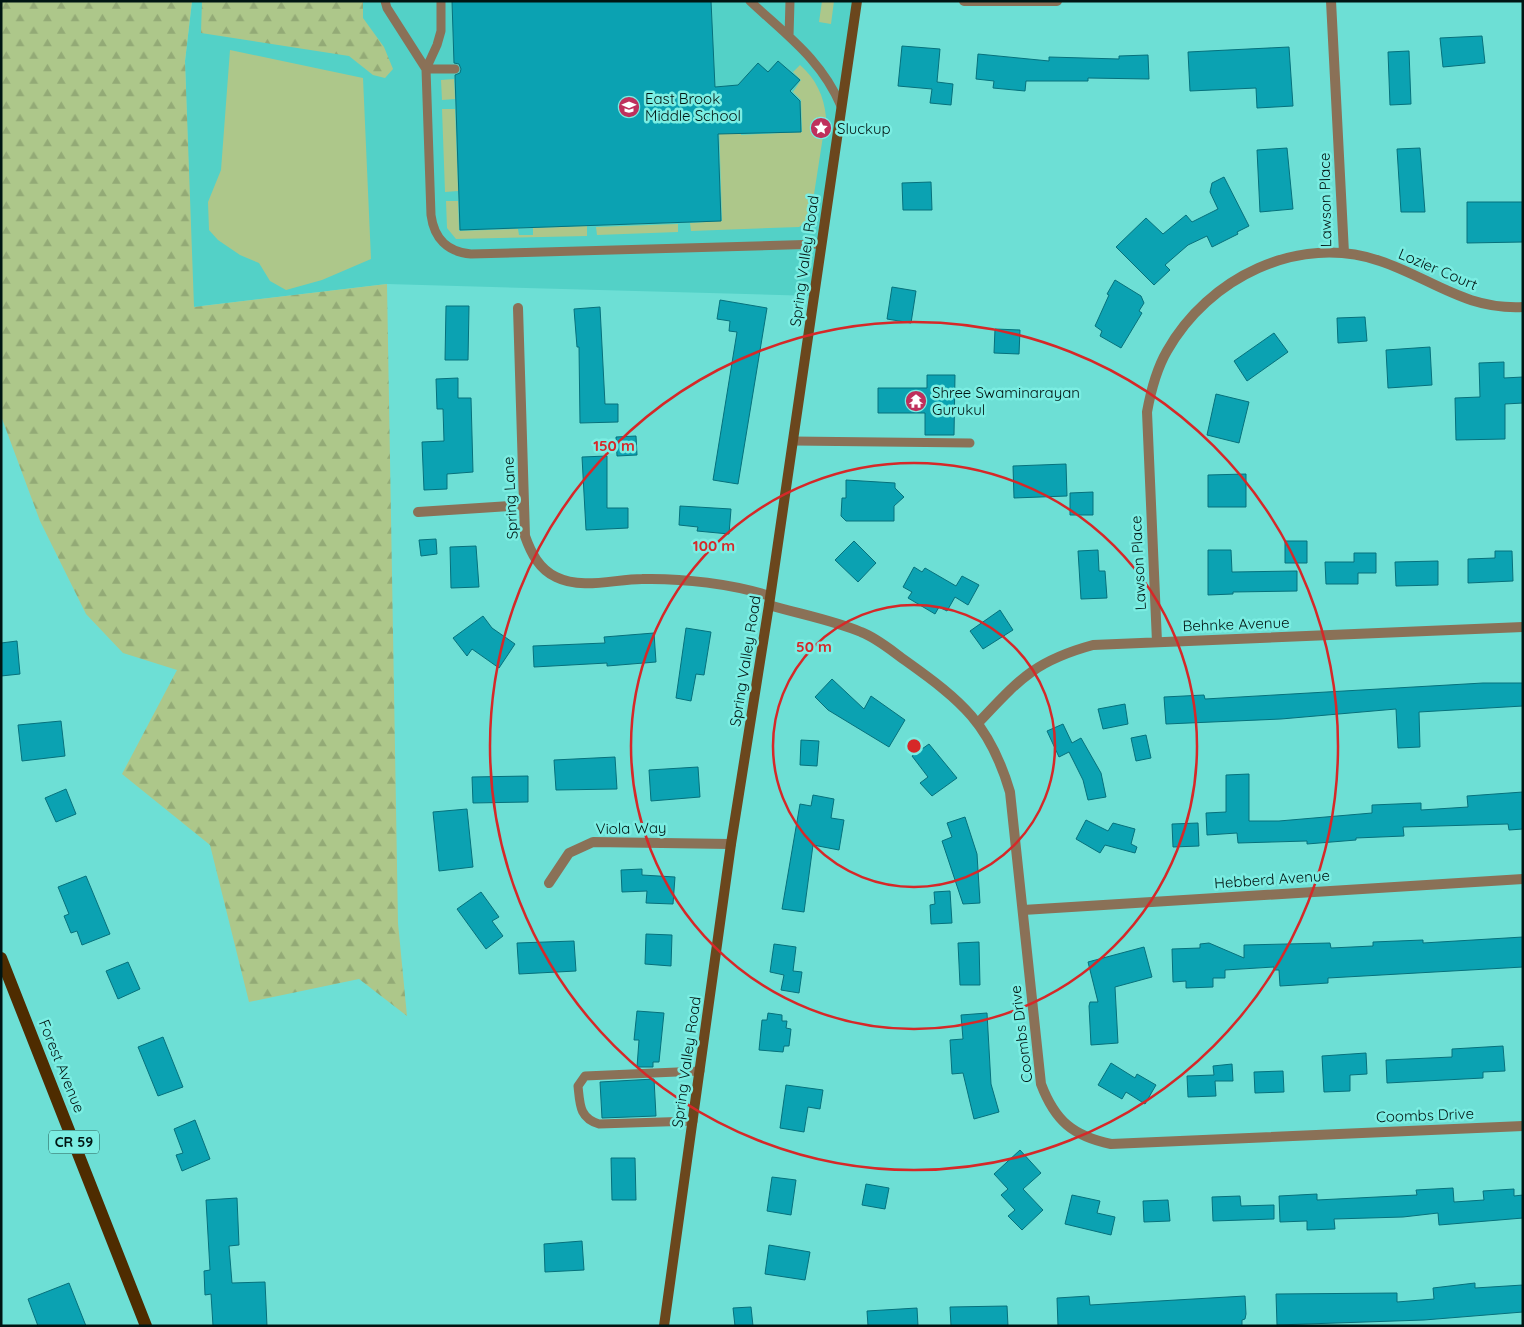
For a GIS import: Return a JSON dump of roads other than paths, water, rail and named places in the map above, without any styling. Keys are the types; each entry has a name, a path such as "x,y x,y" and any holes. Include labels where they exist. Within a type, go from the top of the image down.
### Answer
{"main road":[{"name":"Forest Avenue","path":"1,958 146,1326"}],"street":[{"name":"Spring Valley Road","path":"664,1326 731,844 770,601 857,1"},
{"path":"964,1 1057,1"},
{"name":"Lawson Place","path":"1157,642 1147,412 1153,382 1166,351 1183,326 1203,304 1229,283 1259,267 1283,259 1313,253 1344,253 1331,1"},
{"name":"Lozier Court","path":"1344,253 1380,261 1463,298 1490,305 1523,307"},
{"name":"Spring Lane","path":"518,308 525,536 531,553 542,567 555,577 568,582 584,583 643,579 707,584 746,589 770,601"},
{"path":"418,512 524,505"},
{"name":"Coombs Drive","path":"770,601 862,632 927,676 960,704 978,724 1002,765 1010,792 1041,1084 1048,1103 1059,1118 1074,1131 1092,1140 1111,1144 1523,1126"},
{"name":"Behnke Avenue","path":"978,724 1017,682 1041,664 1064,653 1093,645 1523,627"},
{"name":"Viola Way","path":"548,883 569,853 593,842 731,844"},
{"name":"Hebberd Avenue","path":"1022,910 1523,878"}],"lane":[{"path":"385,1 387,8 426,69"},
{"path":"441,1 441,31 426,69 433,228 440,240 460,253 821,244"},
{"path":"750,1 789,36 822,71 841,106"},
{"path":"789,36 790,1"},
{"path":"426,69 455,69"},
{"path":"793,441 970,443"},
{"path":"693,1121 599,1124 592,1122 583,1116 578,1086 585,1076 700,1071"}],"place":[{"name":"East Brook Middle School","path":"629,107"},
{"name":"Sluckup","path":"821,128"},
{"name":"Shree Swaminarayan Gurukul","path":"916,401"}]}
